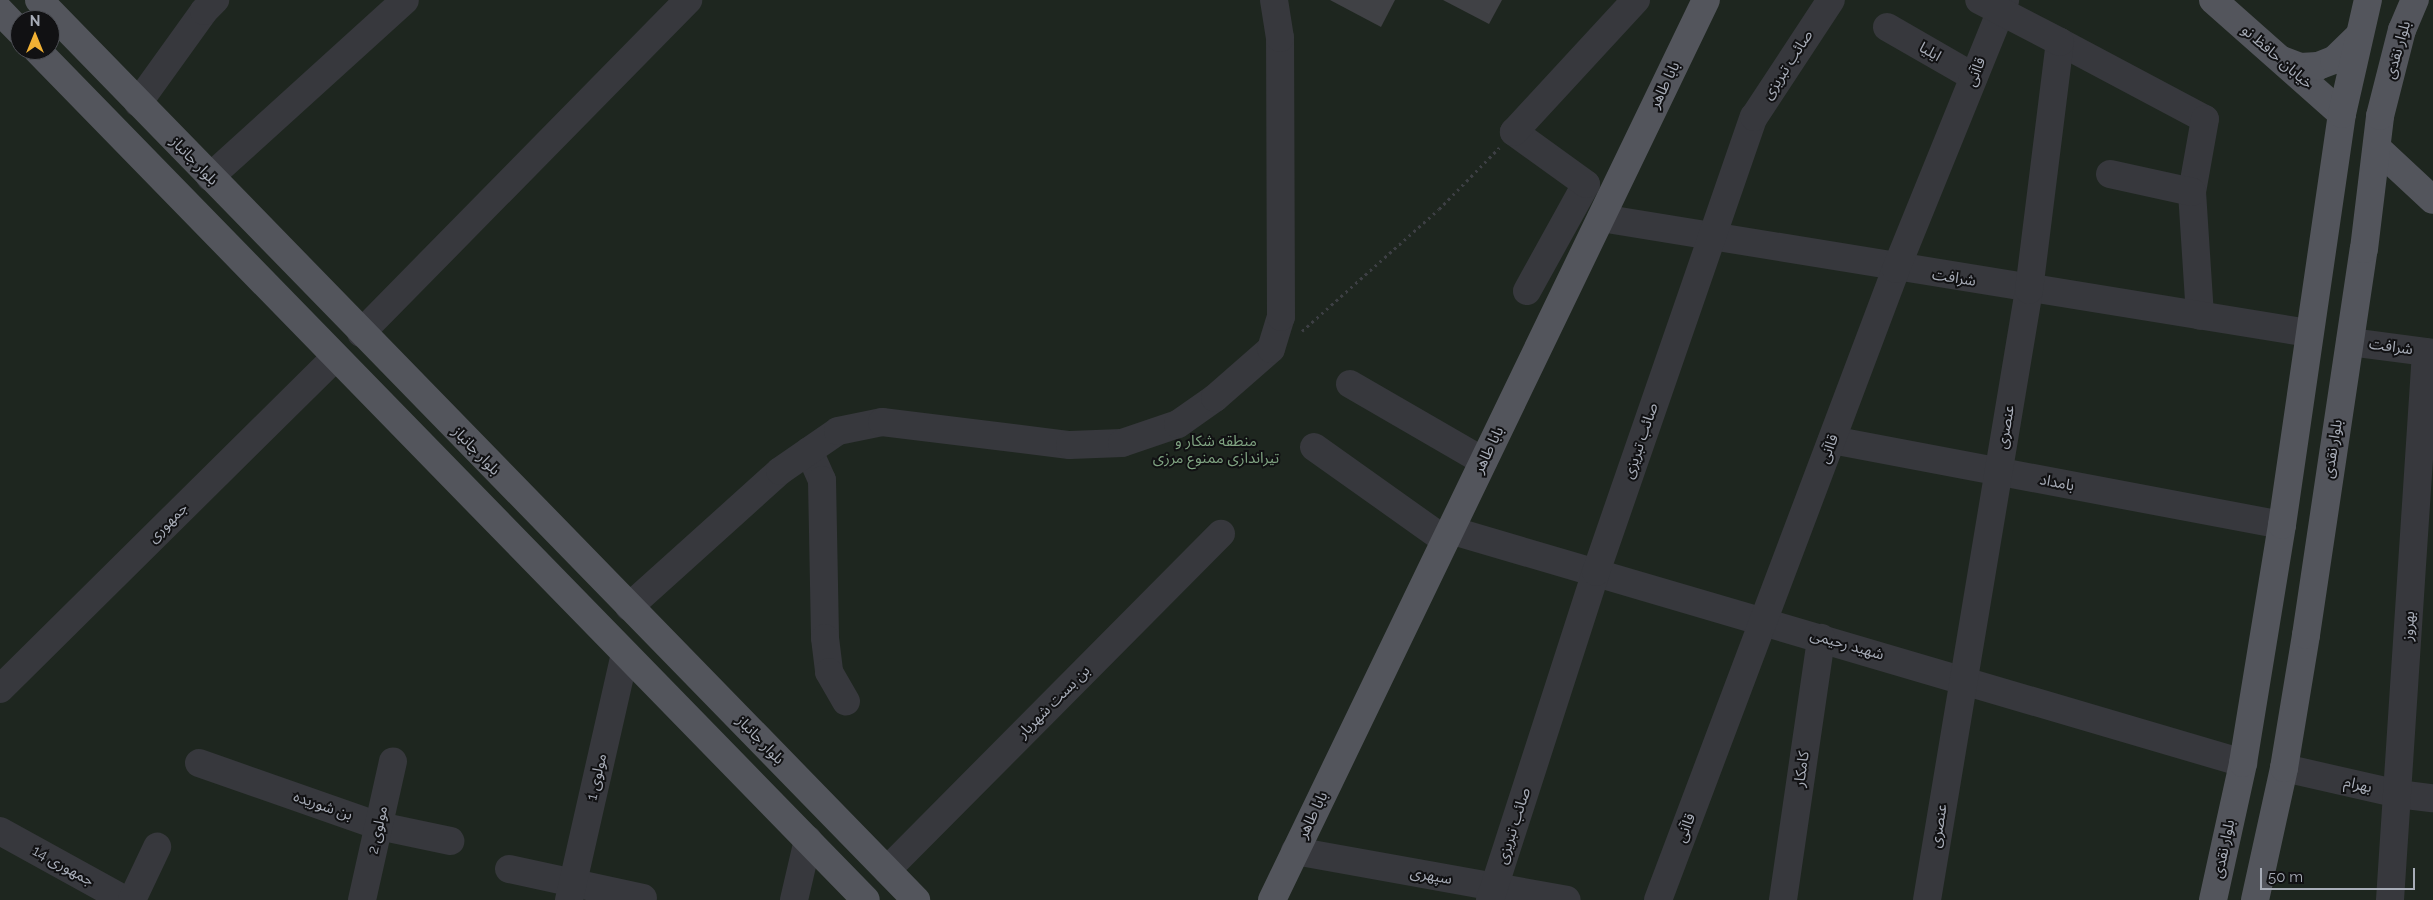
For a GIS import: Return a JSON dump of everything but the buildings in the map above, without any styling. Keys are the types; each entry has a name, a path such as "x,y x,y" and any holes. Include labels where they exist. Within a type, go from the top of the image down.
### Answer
{"main road":[{"name":"بلوار جانباز","path":"38,0 916,900"},
{"name":"بابا طاهر","path":"1272,900 1706,0"},
{"name":"خیابان حافظ نو","path":"2213,0 2342,114"},
{"name":"بلوار نقدی","path":"2213,900 2243,763 2282,525 2308,333 2342,114 2368,0"},
{"name":"بلوار نقدی","path":"2255,900 2284,768 2350,342 2380,116 2400,39 2414,0"},
{"path":"0,11 10,22"},
{"path":"2269,49 2284,61 2300,66 2318,66 2334,60 2359,36"},
{"path":"47,60 335,358 866,900"},
{"path":"2376,148 2433,200"},
{"path":"335,358 361,333"},
{"path":"2294,439 2333,448"}],"street":[{"path":"138,103 204,11 215,0"},
{"path":"210,177 405,0"},
{"path":"361,333 688,0"},
{"path":"630,607 705,535 780,471 838,431 882,422 1070,444 1122,444 1178,424 1215,398 1271,349 1282,317 1280,38 1274,0"},
{"path":"1527,291 1586,184 1514,132 1636,0"},
{"name":"صائب تبریزی","path":"1492,893 1596,572 1710,237 1754,117 1831,0"},
{"path":"1995,4 2060,42 2205,119 2192,192 2200,316"},
{"name":"قاآنی","path":"1658,900 1765,621 1896,269 1974,77 1995,4"},
{"name":"ایلیا","path":"1887,27 1974,77"},
{"name":"عنصری","path":"1927,900 2029,290 2060,42"},
{"path":"2110,174 2192,192"},
{"name":"شرافت","path":"1601,218 1896,269 2308,333"},
{"name":"شرافت","path":"2350,342 2430,353"},
{"name":"بهروز","path":"2390,900 2430,353"},
{"name":"جمهوری","path":"0,689 335,358"},
{"path":"1350,384 1483,461"},
{"name":"بامداد","path":"1832,440 2282,525"},
{"name":"شهید رحیمی","path":"1314,447 1448,535 1596,572 2243,763"},
{"path":"809,451 822,480 825,638 829,672 846,701"},
{"name":"بن بست شهریار","path":"887,870 1221,534"},
{"name":"کامکار","path":"1783,900 1821,638"},
{"name":"مولوی 1","path":"571,892 625,653"},
{"name":"مولوی 2","path":"362,900 393,761"},
{"name":"بن شوریده","path":"199,763 379,826 450,841"},
{"name":"بهرام","path":"2284,768 2398,794 2433,798"},
{"name":"جمهوری 14","path":"0,831 126,900"},
{"path":"794,900 808,840"},
{"path":"132,900 157,847"},
{"name":"سپهری","path":"1295,851 1492,893 1567,900"},
{"path":"509,869 571,892 642,898"}],"path":[{"path":"1271,349 1294,338 1439,209 1514,132"}],"green space":[{"name":"منطقه شکار و تیراندازی ممنوع مرزی","path":"0,0 2433,0 2433,900 0,900"}]}
